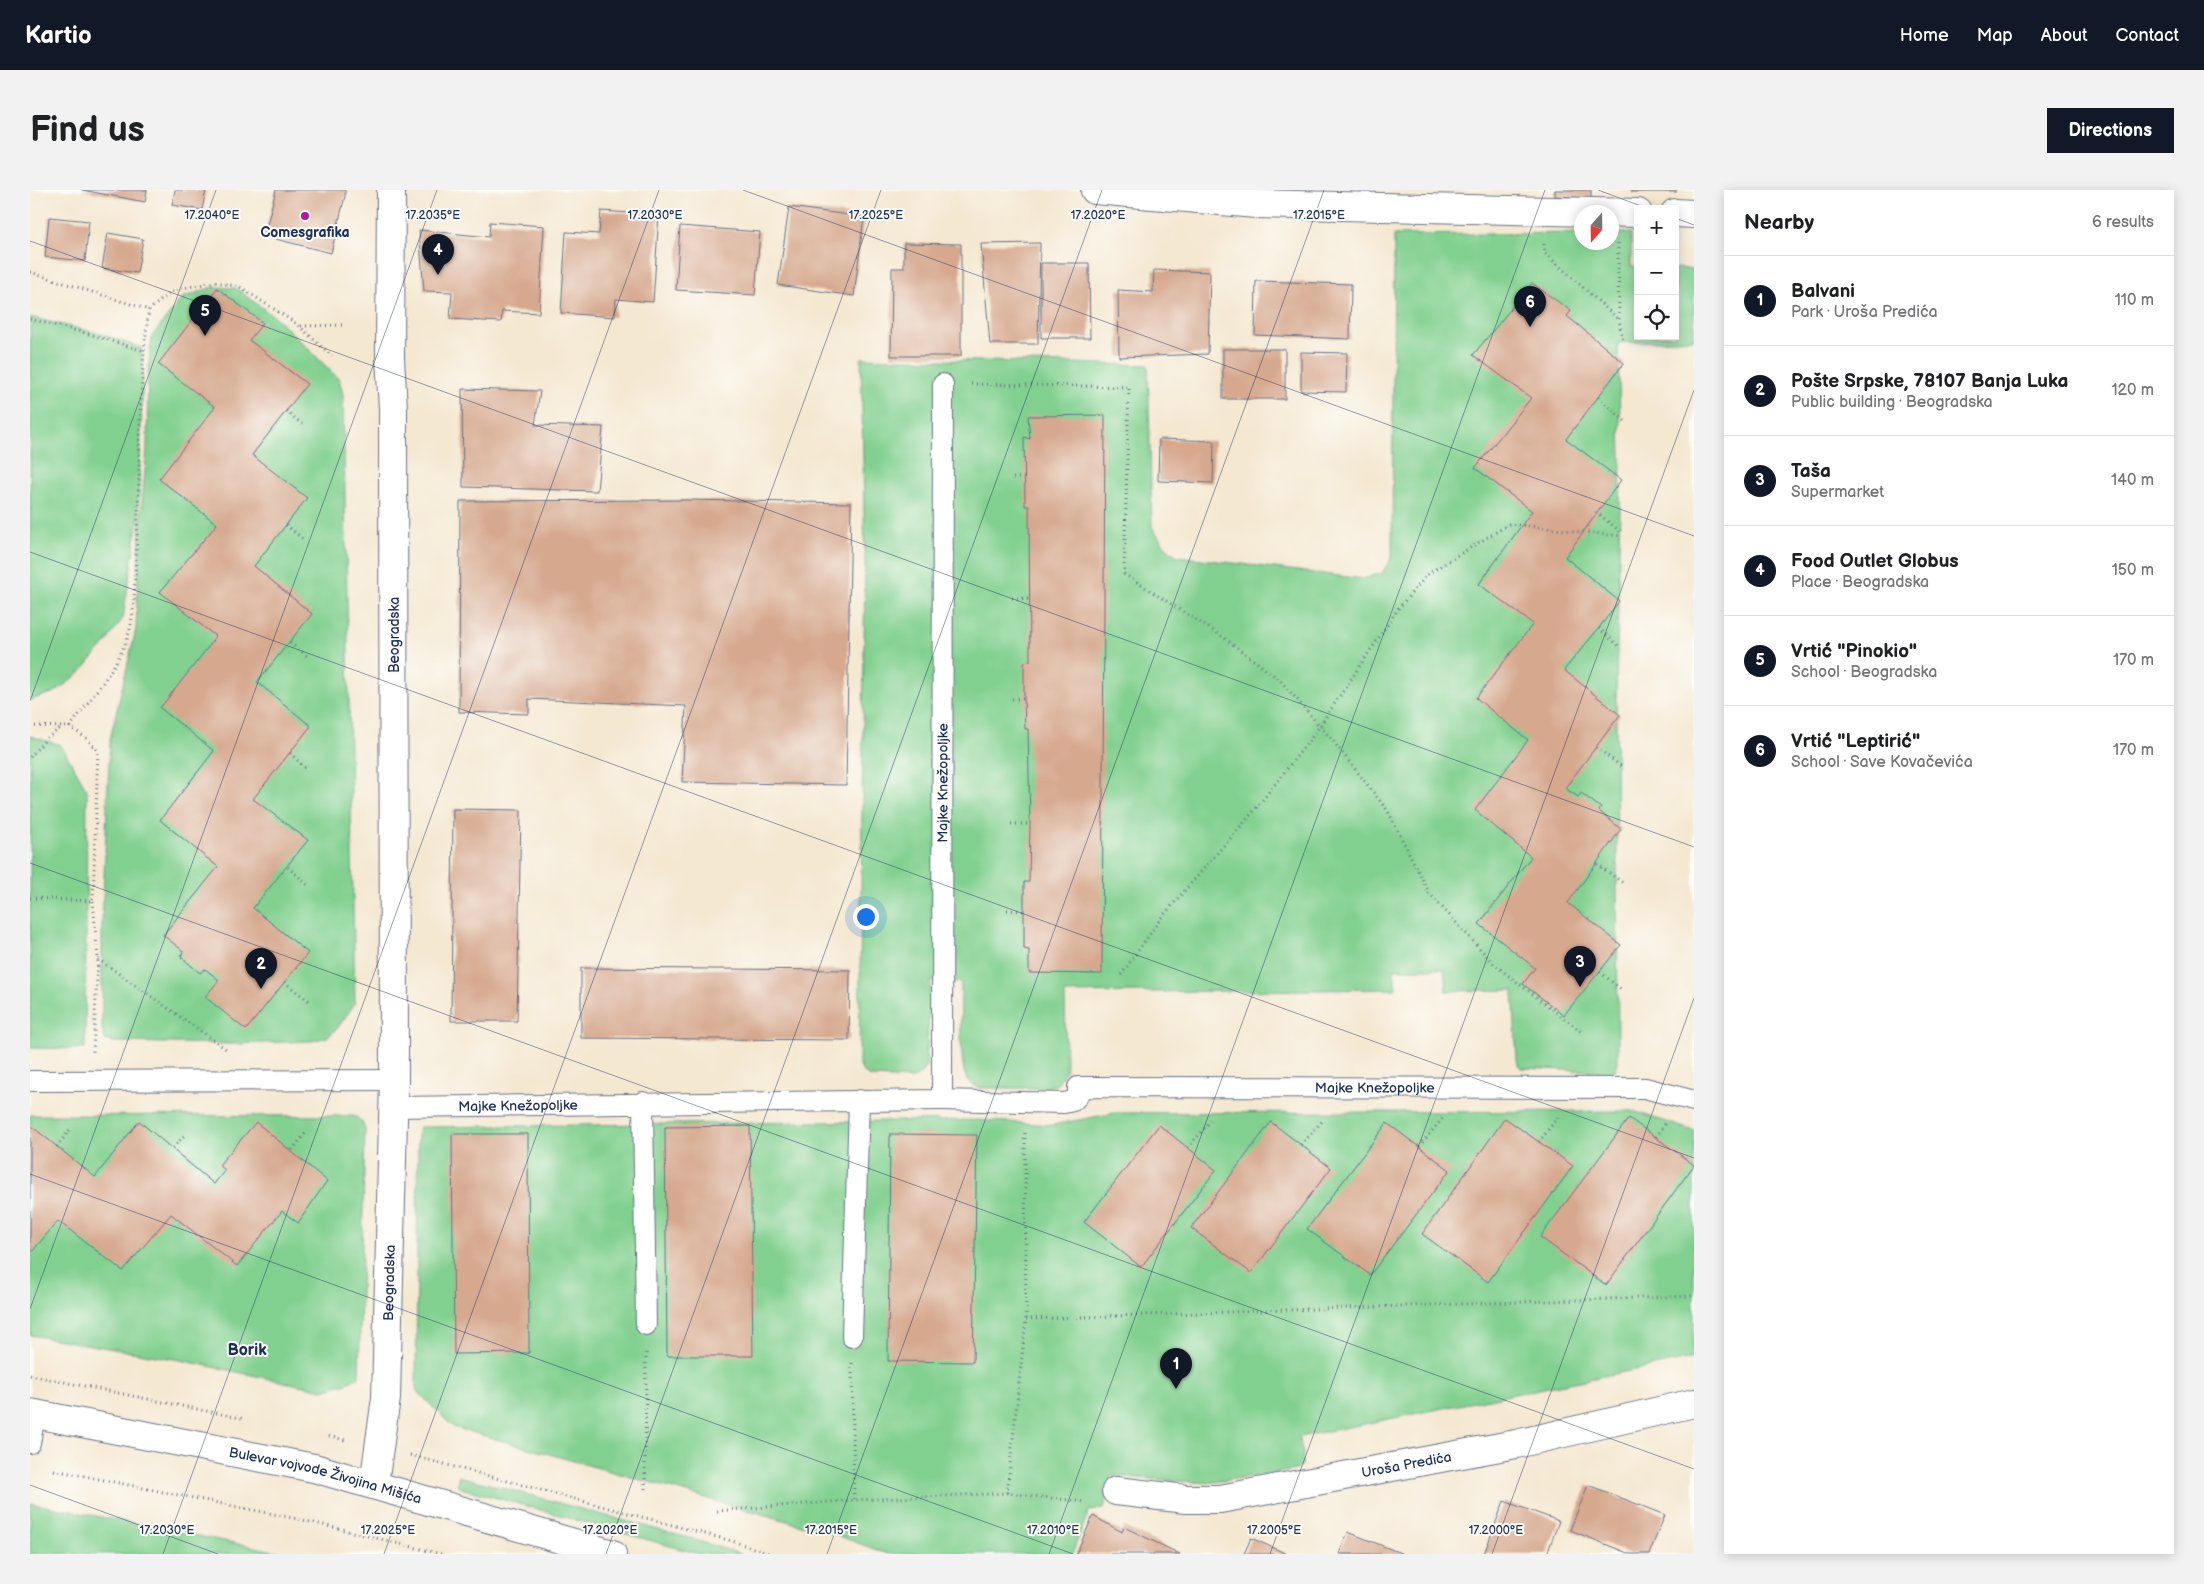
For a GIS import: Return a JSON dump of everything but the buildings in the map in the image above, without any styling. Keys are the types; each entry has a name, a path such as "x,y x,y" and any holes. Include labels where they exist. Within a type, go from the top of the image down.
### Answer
{"street":[{"name":"Beogradska","path":"374,1484 386,1398 394,1107 395,765 393,418 390,358 391,190"},
{"path":"1095,190 1256,204 1634,212"},
{"path":"1679,213 1694,214"},
{"name":"Uroša Predića","path":"1104,1497 1220,1499 1516,1444 1694,1403"},
{"name":"Bulevar vojvode Živojina Mišića","path":"32,1413 314,1468 612,1554"}],"lane":[{"name":"Majke Knežopoljke","path":"942,1100 943,384"},
{"path":"30,1081 394,1080"},
{"name":"Majke Knežopoljke","path":"394,1107 859,1100 1064,1103 1073,1101 1078,1096 1078,1087 1645,1088 1694,1101"},
{"path":"852,1338 859,1100"},
{"path":"643,1102 646,1325"},
{"name":"Bulevar vojvode Živojina Mišića","path":"30,1443 32,1413"}],"path":[{"path":"1544,237 1545,253 1619,320"},
{"path":"1618,250 1619,320 1623,341"},
{"path":"30,272 149,310"},
{"path":"70,727 111,669 126,641 132,609 138,522 144,351 149,310 178,289 216,282 240,287 299,326 332,356"},
{"path":"30,319 90,334 144,351"},
{"path":"299,326 345,325"},
{"path":"943,384 1129,387 1124,574 1222,637 1280,680 1320,726 1388,812 1429,893 1495,965 1583,1033"},
{"path":"1598,397 1627,423"},
{"path":"286,411 302,424"},
{"path":"1013,478 1024,478"},
{"path":"1121,975 1161,918 1254,812 1320,726 1400,606 1429,573 1493,532 1509,524 1621,534 1596,512"},
{"path":"286,525 304,540"},
{"path":"1012,598 1029,599"},
{"path":"1599,628 1620,647"},
{"path":"290,643 307,656"},
{"path":"1012,699 1024,699"},
{"path":"30,726 70,727 86,738 98,751 93,901 98,959 91,1082"},
{"path":"30,757 47,738 62,727"},
{"path":"1596,747 1622,767"},
{"path":"290,753 305,768"},
{"path":"1011,824 1030,824"},
{"path":"1597,864 1624,883"},
{"path":"288,867 310,887"},
{"path":"30,898 93,901"},
{"path":"1007,910 1024,911"},
{"path":"98,959 229,1052 237,1054"},
{"path":"1600,972 1622,990"},
{"path":"284,982 309,1001"},
{"path":"1539,1142 1558,1117"},
{"path":"1419,1146 1443,1118"},
{"path":"1188,1148 1212,1119"},
{"path":"1301,1145 1324,1119"},
{"path":"1656,1137 1670,1119"},
{"path":"1007,1494 1026,1318 1025,1123"},
{"path":"57,1147 71,1128"},
{"path":"292,1150 307,1131"},
{"path":"172,1148 186,1133"},
{"path":"1026,1318 1694,1296"},
{"path":"645,1489 646,1325"},
{"path":"852,1338 854,1500"},
{"path":"54,1470 303,1520 441,1554"},
{"path":"717,1511 854,1500 1007,1494 1104,1497"}],"green space":[{"path":"1574,233 1574,250 1619,250 1619,233 1631,233 1631,266 1634,266 1634,340 1675,340 1618,343 1621,457 1616,701 1618,1062 1616,1069 1611,1072 1521,1068 1518,1065 1517,1059 1513,990 1446,991 1444,969 1394,969 1396,989 1065,993 1066,1070 1057,1084 1047,1088 981,1088 970,1083 966,1077 962,1058 961,982 931,981 926,1066 923,1072 913,1079 870,1077 863,1072 859,1065 865,561 861,358 1148,365 1152,527 1165,546 1177,556 1363,579 1382,573 1392,557 1394,235"},
{"path":"1679,268 1694,269 1694,339 1679,340"},
{"path":"213,287 236,288 281,322 339,379 343,394 355,1003 337,1029 327,1037 312,1041 235,1044 113,1042 105,1040 102,1030 102,922 110,739 136,629 140,523 147,450 148,370 152,336 182,298"},
{"path":"30,317 105,335 141,348 143,366 138,522 123,618 105,644 80,673 55,692 30,700"},
{"path":"30,736 61,745 87,790 85,1049 30,1048"},
{"path":"1633,1111 1694,1131 1694,1358 1299,1437 1303,1455 1302,1466 1296,1470 1207,1483 1111,1476 1104,1509 1089,1511 1072,1554 888,1554 833,1534 453,1427 416,1390 418,1133 420,1127 977,1120 1052,1125 1115,1113"},
{"path":"30,1115 354,1116 358,1118 365,1130 359,1376 350,1382 323,1390 180,1360 30,1335"},
{"path":"459,1476 689,1538 741,1554 699,1554 461,1488 457,1484"},
{"path":"30,1503 290,1554 30,1554"}],"place":[{"name":"Comesgrafika","path":"305,216"},
{"name":"Food Outlet Globus","path":"438,275"},
{"name":"Vrtić \"Leptirić\"","path":"1530,327"},
{"name":"Vrtić \"Pinokio\"","path":"205,336"},
{"name":"Taša","path":"1580,987"},
{"name":"Pošte Srpske, 78107 Banja Luka","path":"261,989"},
{"name":"Balvani","path":"1176,1389"}],"district":[{"name":"Borik","path":"247,1349"}]}
